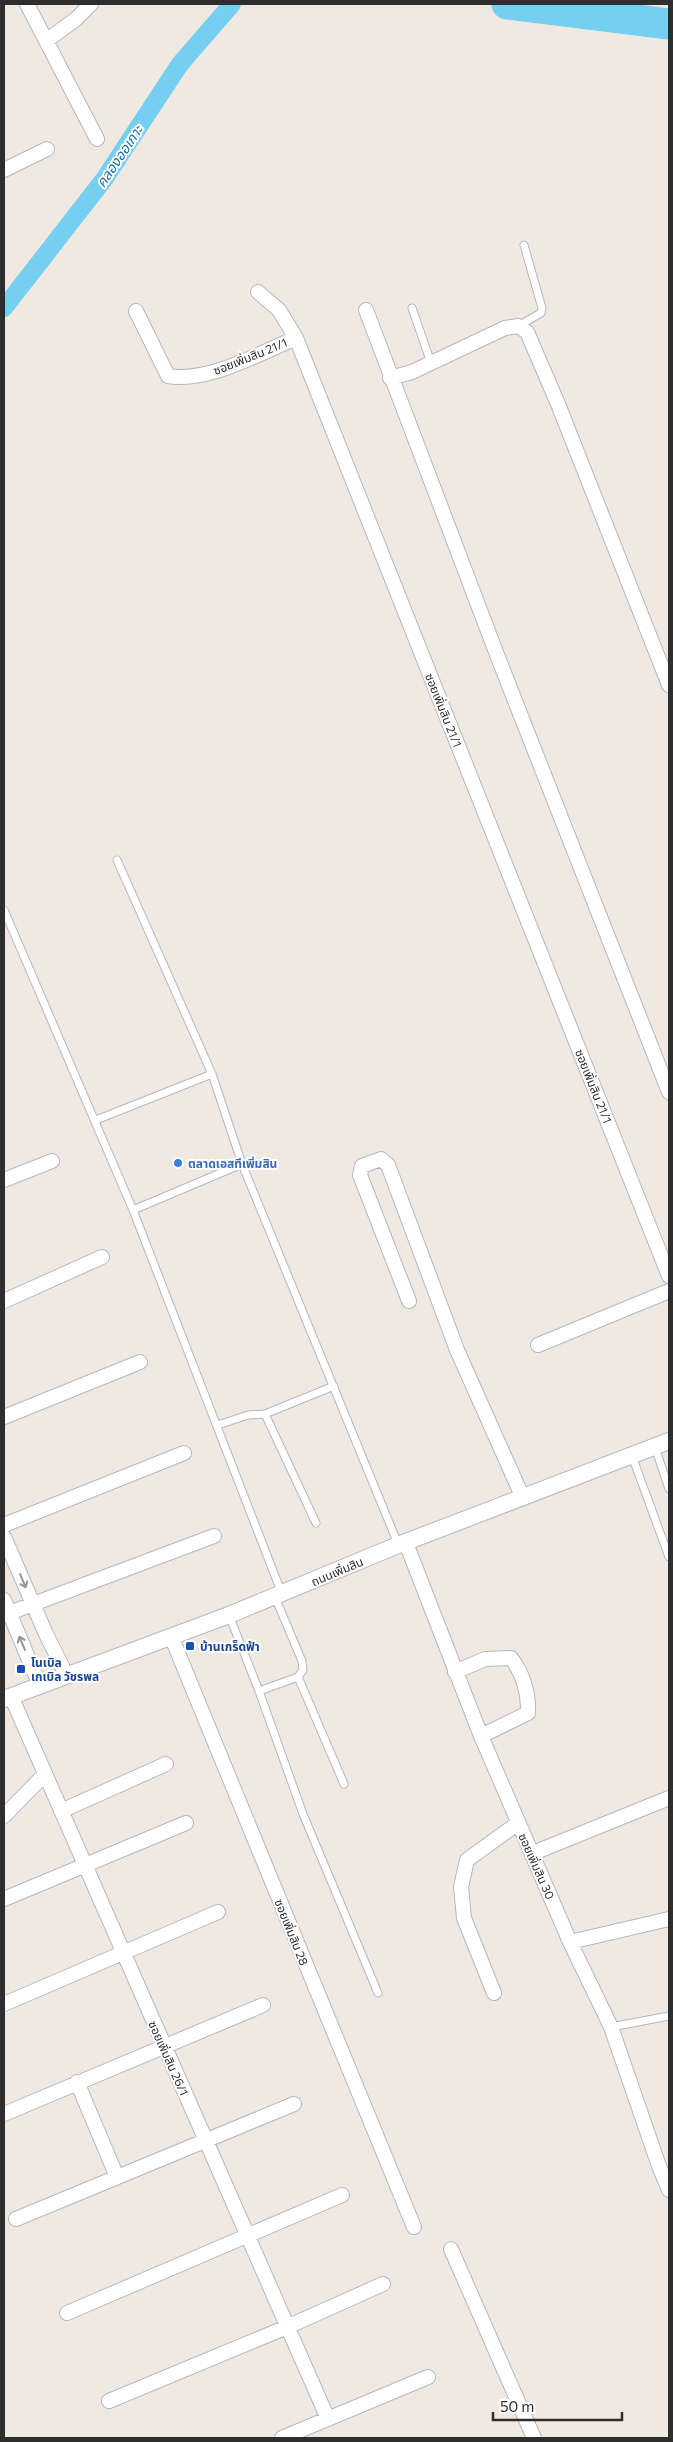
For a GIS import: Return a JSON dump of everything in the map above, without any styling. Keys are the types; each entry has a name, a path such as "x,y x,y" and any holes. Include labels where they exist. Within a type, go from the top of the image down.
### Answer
{"street":[{"path":"26,4 97,139"},
{"path":"46,41 76,19 91,4"},
{"path":"4,170 47,149"},
{"path":"258,292 279,310 296,338"},
{"path":"366,310 390,378 618,966 669,1092"},
{"name":"ซอยเพิ่มสิน 21/1","path":"136,311 168,376 178,378 193,377 223,368 296,338 669,1276"},
{"path":"390,378 431,362 505,328 518,326 527,332 558,404 669,685"},
{"path":"409,1301 360,1175 362,1166 381,1158 388,1165 456,1350 524,1498"},
{"path":"4,1180 52,1161"},
{"path":"4,1300 102,1257"},
{"path":"538,1345 669,1291"},
{"path":"4,1417 140,1362"},
{"name":"ถนนเพิ่มสิน","path":"7,1698 279,1596 402,1544 662,1444"},
{"path":"4,1525 184,1453"},
{"path":"6,1614 214,1536"},
{"path":"4,1537 33,1605 67,1676"},
{"name":"ซอยเพิ่มสิน 30","path":"402,1544 518,1824 533,1854 570,1942 611,2027 664,2163 669,2190"},
{"path":"4,1600 6,1614 40,1686"},
{"name":"ซอยเพิ่มสิน 28","path":"171,1636 414,2227"},
{"path":"455,1672 485,1659 512,1658 517,1665 527,1692 528,1713 481,1736"},
{"name":"ซอยเพิ่มสิน 26/1","path":"7,1698 46,1774 328,2419"},
{"path":"61,1811 166,1764"},
{"path":"4,1816 46,1774"},
{"path":"533,1854 669,1798"},
{"path":"4,1899 186,1824"},
{"path":"494,1992 464,1918 461,1887 467,1860 518,1824"},
{"path":"4,2004 218,1912"},
{"path":"570,1942 669,1919"},
{"path":"4,2114 263,2005"},
{"path":"77,2082 117,2177"},
{"path":"16,2219 294,2104"},
{"path":"68,2313 342,2195"},
{"path":"452,2249 534,2438"},
{"path":"109,2401 287,2327 383,2284"},
{"path":"282,2438 428,2378"}],"lane":[{"path":"518,326 541,313 542,308 524,245"},
{"path":"412,308 431,362"},
{"path":"117,860 212,1074 242,1164 402,1544"},
{"path":"4,910 96,1120 133,1210 218,1426 302,1661 303,1670 298,1677 258,1691"},
{"path":"96,1120 212,1074"},
{"path":"133,1210 242,1164"},
{"path":"218,1426 248,1414 265,1414 334,1386"},
{"path":"265,1414 316,1523"},
{"path":"662,1444 669,1489"},
{"path":"632,1456 669,1557"},
{"path":"229,1615 303,1814 378,1993"},
{"path":"298,1677 344,1784"},
{"path":"611,2027 669,2016"}],"waterway":[{"name":"คลองออเกาะ","path":"4,308 105,178 180,64 232,4"},
{"path":"507,4 669,24"}],"place":[{"name":"ตลาดเอสทีเพิ่มสิน","path":"178,1163"},
{"name":"บ้านเกร็ดฟ้า","path":"190,1646"},
{"name":"โนเบิล เกเบิล วัชรพล","path":"21,1669"}]}
